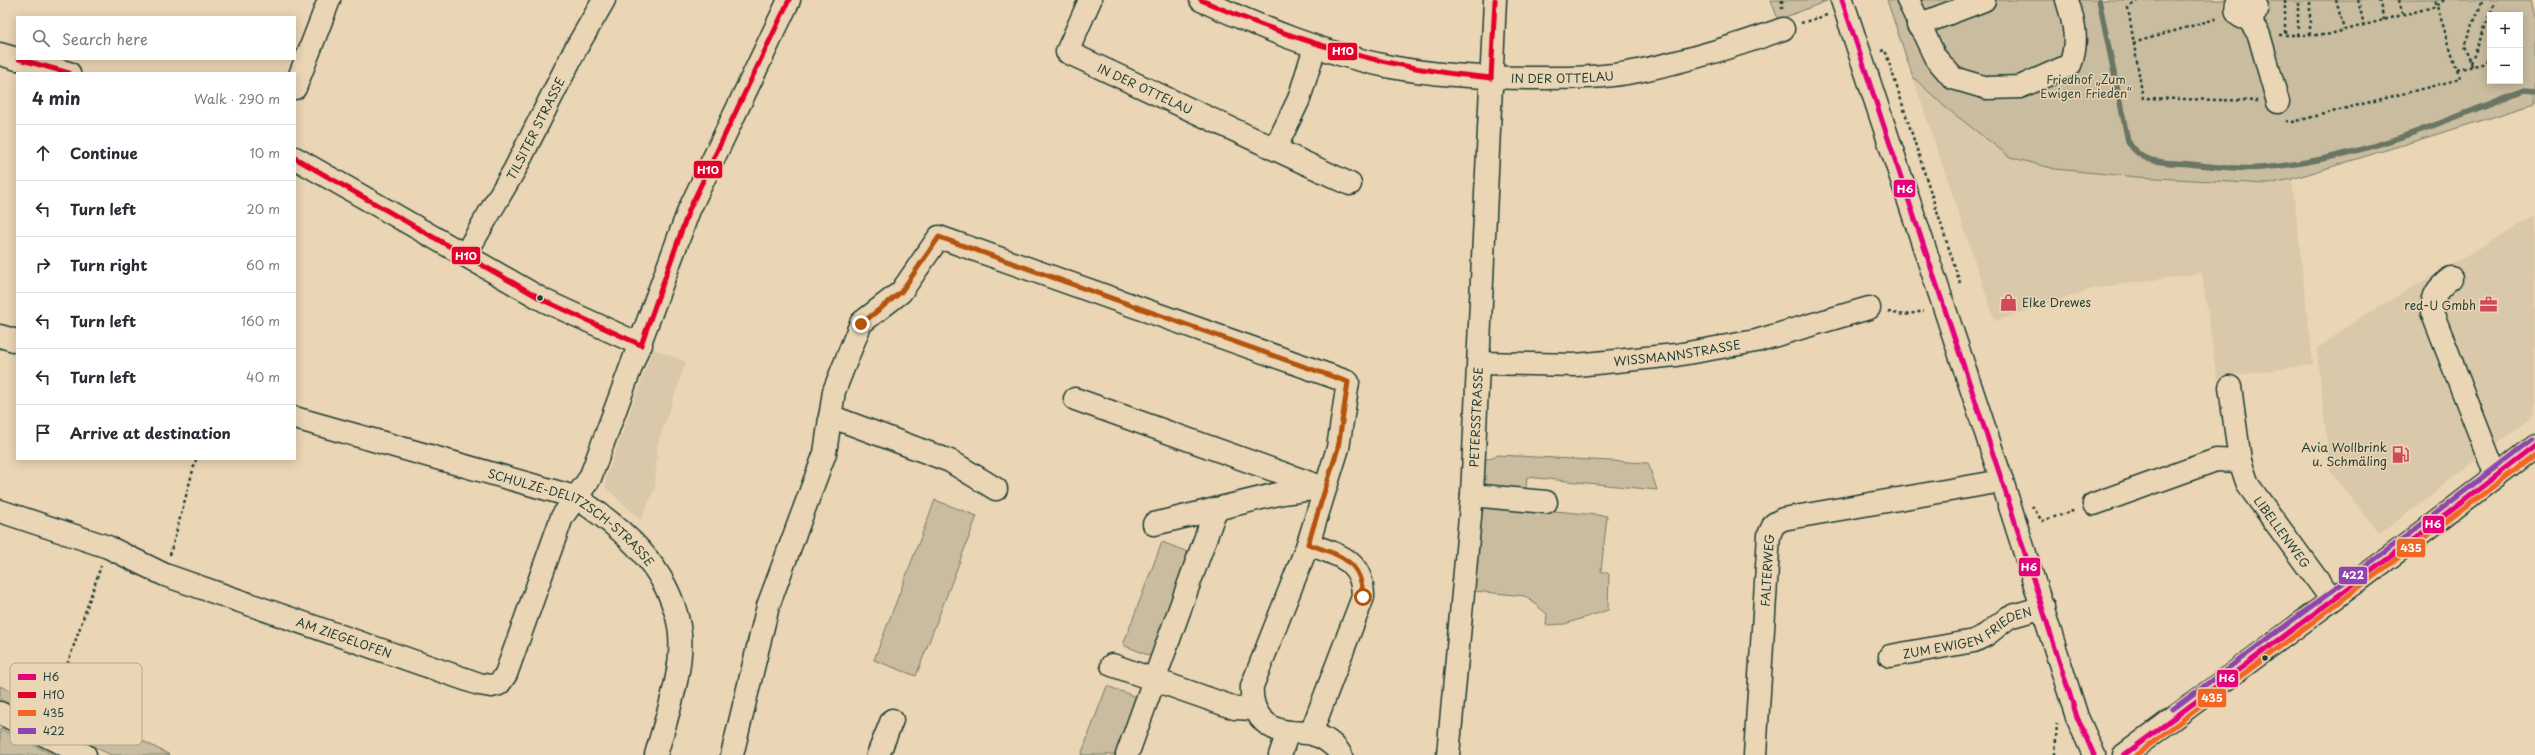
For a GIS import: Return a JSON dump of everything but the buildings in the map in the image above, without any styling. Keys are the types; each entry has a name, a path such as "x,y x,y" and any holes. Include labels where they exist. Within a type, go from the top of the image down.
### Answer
{"street":[{"path":"296,85 329,0"},
{"name":"TILSITER STRASSE","path":"465,255 515,169 575,50 604,0"},
{"name":"AM ZIEGELOFEN","path":"0,511 108,547 164,575 479,684 491,686 499,684 506,674 562,517 590,478 641,345 689,210 789,0"},
{"name":"IN DER OTTELAU","path":"1090,0 1067,52 1350,184"},
{"name":"IN DER OTTELAU","path":"1201,0 1279,35 1315,47 1391,67 1457,76 1492,78 1574,78 1637,71 1783,29"},
{"name":"PETERSSTRASSE","path":"1448,755 1472,495 1495,0"},
{"path":"1908,0 1918,25 1935,57 1953,78 1987,88 2020,87 2070,65 2076,52 2074,21 2067,0"},
{"path":"1918,25 1984,0"},
{"name":"ZUM EWIGEN FRIEDEN","path":"1834,7 1861,57 2002,481 2077,717 2094,755"},
{"path":"2247,13 2278,102"},
{"path":"1275,149 1299,99 1315,47"},
{"path":"0,54 16,58"},
{"path":"22,60 65,72"},
{"path":"296,159 545,301 641,345"},
{"path":"732,755 768,606 825,453 834,391 861,324 901,292 939,237 1348,382 1338,448 1324,488 1308,544 1252,686 1254,709 1262,721 1288,732 1311,733 1325,738 1341,755"},
{"path":"2451,278 2437,289 2432,302 2432,312 2496,476"},
{"name":"WISSMANNSTRASSE","path":"1479,363 1576,365 1676,355 1756,341 1869,308"},
{"path":"0,336 16,341"},
{"name":"LIBELLENWEG","path":"2230,387 2240,461 2248,485 2332,600"},
{"path":"1075,399 1324,488"},
{"path":"830,416 950,461 996,489"},
{"name":"SCHULZE-DELITZSCH-STRASSE","path":"296,418 575,497 609,519 639,547 655,568 669,595 679,626 677,672 656,755"},
{"path":"2124,755 2535,446"},
{"path":"2094,504 2216,460 2240,461"},
{"name":"FALTERWEG","path":"1755,755 1769,535 1774,524 1783,519 2002,481"},
{"path":"1154,524 1282,493 1324,488"},
{"path":"1472,495 1546,502"},
{"path":"1127,755 1156,681 1216,509"},
{"path":"1308,544 1350,562 1358,572 1363,592 1363,597 1311,733"},
{"name":"ZUM EWIGEN FRIEDEN","path":"1890,656 1974,641 1986,634 2008,617 2043,607"},
{"path":"1112,665 1235,708 1254,709"},
{"path":"0,713 10,718"},
{"path":"878,755 892,720"},
{"path":"1280,755 1288,732"},
{"path":"64,745 85,755"}],"path":[{"path":"2138,0 2128,8 2143,98 2278,102 2285,120 2293,122 2460,79 2435,0"},
{"path":"2285,0 2285,35"},
{"path":"2298,0 2298,35"},
{"path":"2310,0 2310,35"},
{"path":"2336,0 2344,30"},
{"path":"2358,0 2364,25"},
{"path":"2379,0 2384,20"},
{"path":"2399,0 2403,15"},
{"path":"2134,43 2247,13 2285,35 2326,35 2437,6 2444,0"},
{"path":"2471,65 2464,46 2483,0"},
{"path":"2471,65 2494,4"},
{"path":"1783,29 1834,7"},
{"path":"1861,57 1885,50 1962,290"},
{"path":"2457,70 2471,65 2486,63 2487,60"},
{"path":"164,575 196,460"},
{"path":"2042,521 2058,515"},
{"path":"69,663 108,547"}],"shaded area":[{"path":"1913,77 1945,107 2010,157 2055,169 2137,177 2267,184 2292,179 2313,364 2217,378 2202,273 2095,288 1995,321"},
{"path":"2535,216 2535,414 2380,534 2330,471 2317,349 2355,321"},
{"path":"653,349 686,362 657,445 655,488 641,520 606,488 606,478"}],"green space":[{"path":"1771,0 1829,0 1778,20"},
{"name":"Friedhof „Zum Ewigen Frieden“","path":"1887,0 2531,0 2535,17 2535,104 2292,179 2268,184 2137,177 2055,169 2010,157 1945,107 1913,77"},
{"path":"1498,455 1648,463 1657,490 1527,477 1524,508 1607,516 1601,571 1609,574 1608,610 1565,624 1546,625 1547,614 1525,596 1474,591 1484,460"},
{"path":"935,500 977,516 916,676 874,660"},
{"path":"1162,542 1193,554 1153,657 1123,645"},
{"path":"0,686 10,691 10,705 0,700"},
{"path":"1107,686 1139,698 1117,755 1081,755"},
{"path":"0,729 10,734 10,745 33,745 54,755 0,755"},
{"path":"142,741 170,755 111,755 91,745 142,745"}],"waterway":[{"path":"2099,0 2128,141 2133,149 2146,158 2154,161 2225,168 2261,168 2329,158 2428,128 2524,90 2535,91"}],"transit line":[{"name":"H10","path":"641,345 689,210 789,0"},
{"name":"H10","path":"1201,0 1272,29 1343,51 1415,68 1491,78"},
{"name":"H10","path":"1491,78 1495,0"},
{"name":"H6","path":"1842,0 2002,481 2077,717 2094,755"},
{"name":"H10","path":"23,60 65,72"},
{"name":"H10","path":"296,159 545,301 641,345"},
{"name":"422","path":"2173,709 2409,534 2531,440"},
{"name":"H6","path":"2124,755 2413,540 2535,446"},
{"name":"435","path":"2136,755 2535,455"}],"place":[{"name":"Elke Drewes","path":"2009,302"},
{"name":"red-U Gmbh","path":"2489,305"},
{"name":"Avia Wollbrink u. Schmäling","path":"2400,454"}],"route":[{"path":"861,324 901,292 939,237 1348,382 1338,448 1324,488 1308,544 1350,562 1358,572 1363,586 1363,597"}]}
